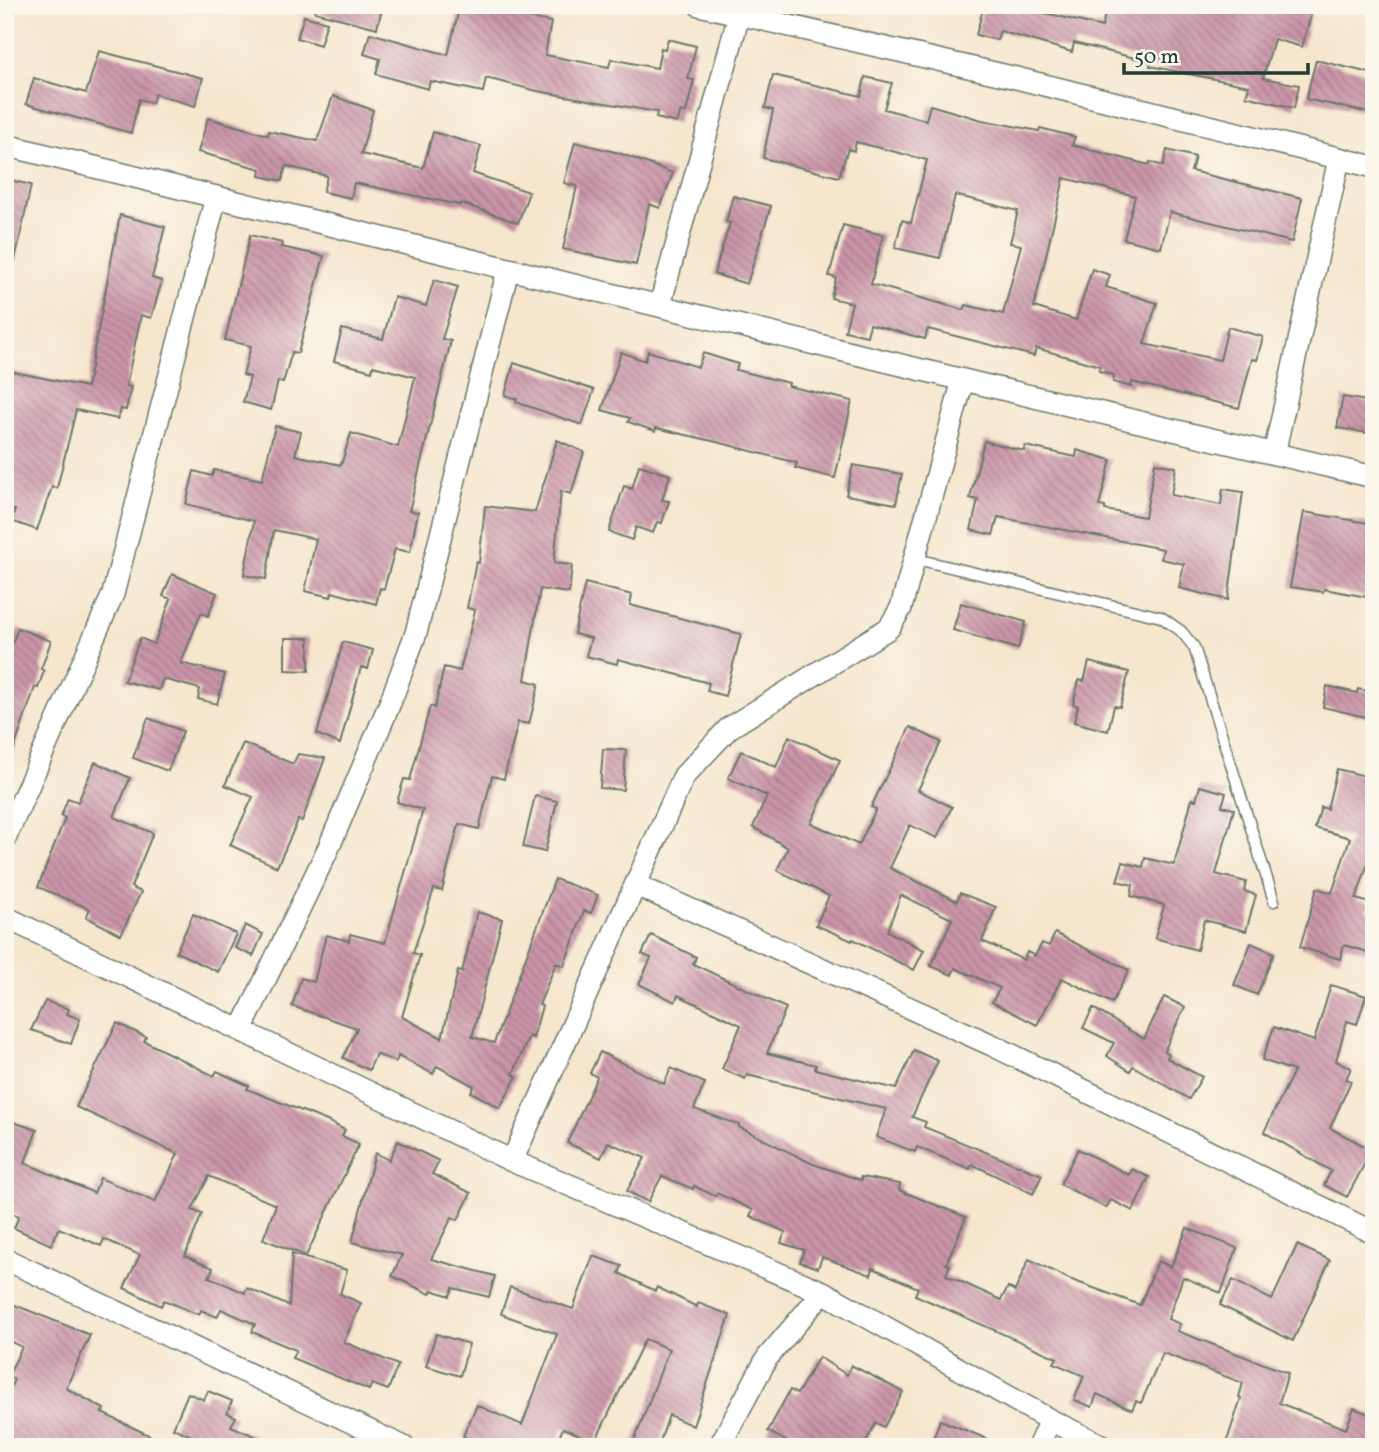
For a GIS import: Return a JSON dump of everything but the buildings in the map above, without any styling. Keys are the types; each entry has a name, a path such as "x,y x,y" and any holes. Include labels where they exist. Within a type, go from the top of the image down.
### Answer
{"street":[{"path":"699,5 1012,77 1374,167"},
{"path":"660,305 739,15"},
{"path":"5,145 508,271 660,305 786,339 1374,477"},
{"path":"1273,454 1339,159"},
{"path":"5,839 113,594 216,197"},
{"path":"241,1030 329,847 390,703 416,633 508,271"},
{"path":"512,1161 684,776 729,729 889,628 901,608 963,380"},
{"path":"636,885 992,1045 1374,1233"},
{"path":"5,917 512,1161 823,1292 1050,1420 1105,1447"},
{"path":"5,1259 404,1447"},
{"path":"719,1447 766,1358 823,1292"},
{"path":"1038,1447 1050,1420"}],"lane":[{"path":"916,559 1161,617 1181,631 1194,647 1274,901"}]}
